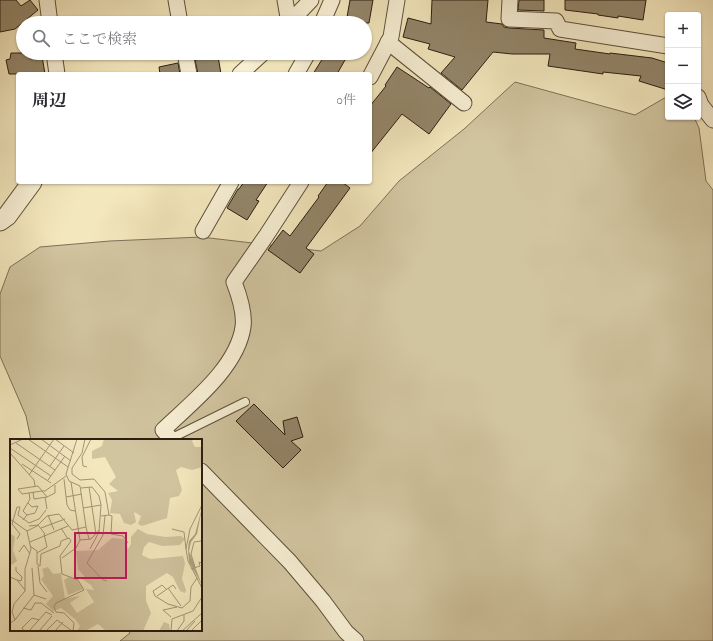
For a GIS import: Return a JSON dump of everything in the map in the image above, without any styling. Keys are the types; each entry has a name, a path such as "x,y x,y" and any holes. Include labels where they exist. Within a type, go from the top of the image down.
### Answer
{"street":[{"path":"47,0 49,16"},
{"path":"176,0 179,16"},
{"path":"285,0 288,16"},
{"path":"296,16 311,0"},
{"path":"325,16 332,0"},
{"path":"372,73 390,37 397,0"},
{"path":"510,0 510,19 556,21 560,29 665,46"},
{"path":"388,42 464,103"},
{"path":"55,60 57,72"},
{"path":"186,60 189,72"},
{"path":"242,72 255,60"},
{"path":"297,72 304,60"},
{"path":"701,106 713,120"},
{"path":"0,221 7,216 31,184"},
{"path":"203,231 230,184"},
{"path":"171,439 163,430 221,374 236,350 243,327 241,302 234,282 300,184"},
{"path":"202,472 290,562 323,601 346,632 356,641"}],"lane":[{"path":"171,439 245,402"}],"shaded area":[{"path":"515,82 635,115 665,98 665,120 695,120 699,128 706,181 713,190 713,641 120,641 130,633 129,631 202,631 202,439 31,439 26,416 0,356 0,294 10,267 40,247 110,241 201,237 321,251 360,226 399,181 464,129"}],"building":[{"path":"0,0 16,0 21,6 30,0 38,10 31,16 16,16 16,28 0,32"},
{"path":"350,0 373,0 370,16 347,16"},
{"path":"432,0 488,0 486,22 502,24 504,27 509,28 544,30 544,38 576,43 575,49 652,58 665,62 665,89 639,81 641,76 603,72 603,74 548,66 550,54 512,54 493,52 462,90 441,73 455,57 428,49 430,44 403,37 408,18 431,24"},
{"path":"519,0 544,0 544,11 518,10"},
{"path":"565,0 646,0 643,20 565,10"},
{"path":"11,53 16,53 16,60 43,60 45,72 16,72 16,74 9,74 6,60 10,59"},
{"path":"195,60 219,60 221,72 198,72"},
{"path":"322,60 345,60 338,72 314,72"},
{"path":"178,63 180,72 160,72 159,67"},
{"path":"397,67 429,88 430,87 451,104 429,134 402,114 372,152 372,104 386,86 385,85"},
{"path":"243,184 267,184 256,200 259,201 247,220 227,208"},
{"path":"327,184 345,184 350,188 306,248 314,254 300,273 268,250 283,230 290,236 319,197 318,196"},
{"path":"254,404 285,435 283,421 297,417 303,437 291,441 301,450 283,468 236,421"}]}
